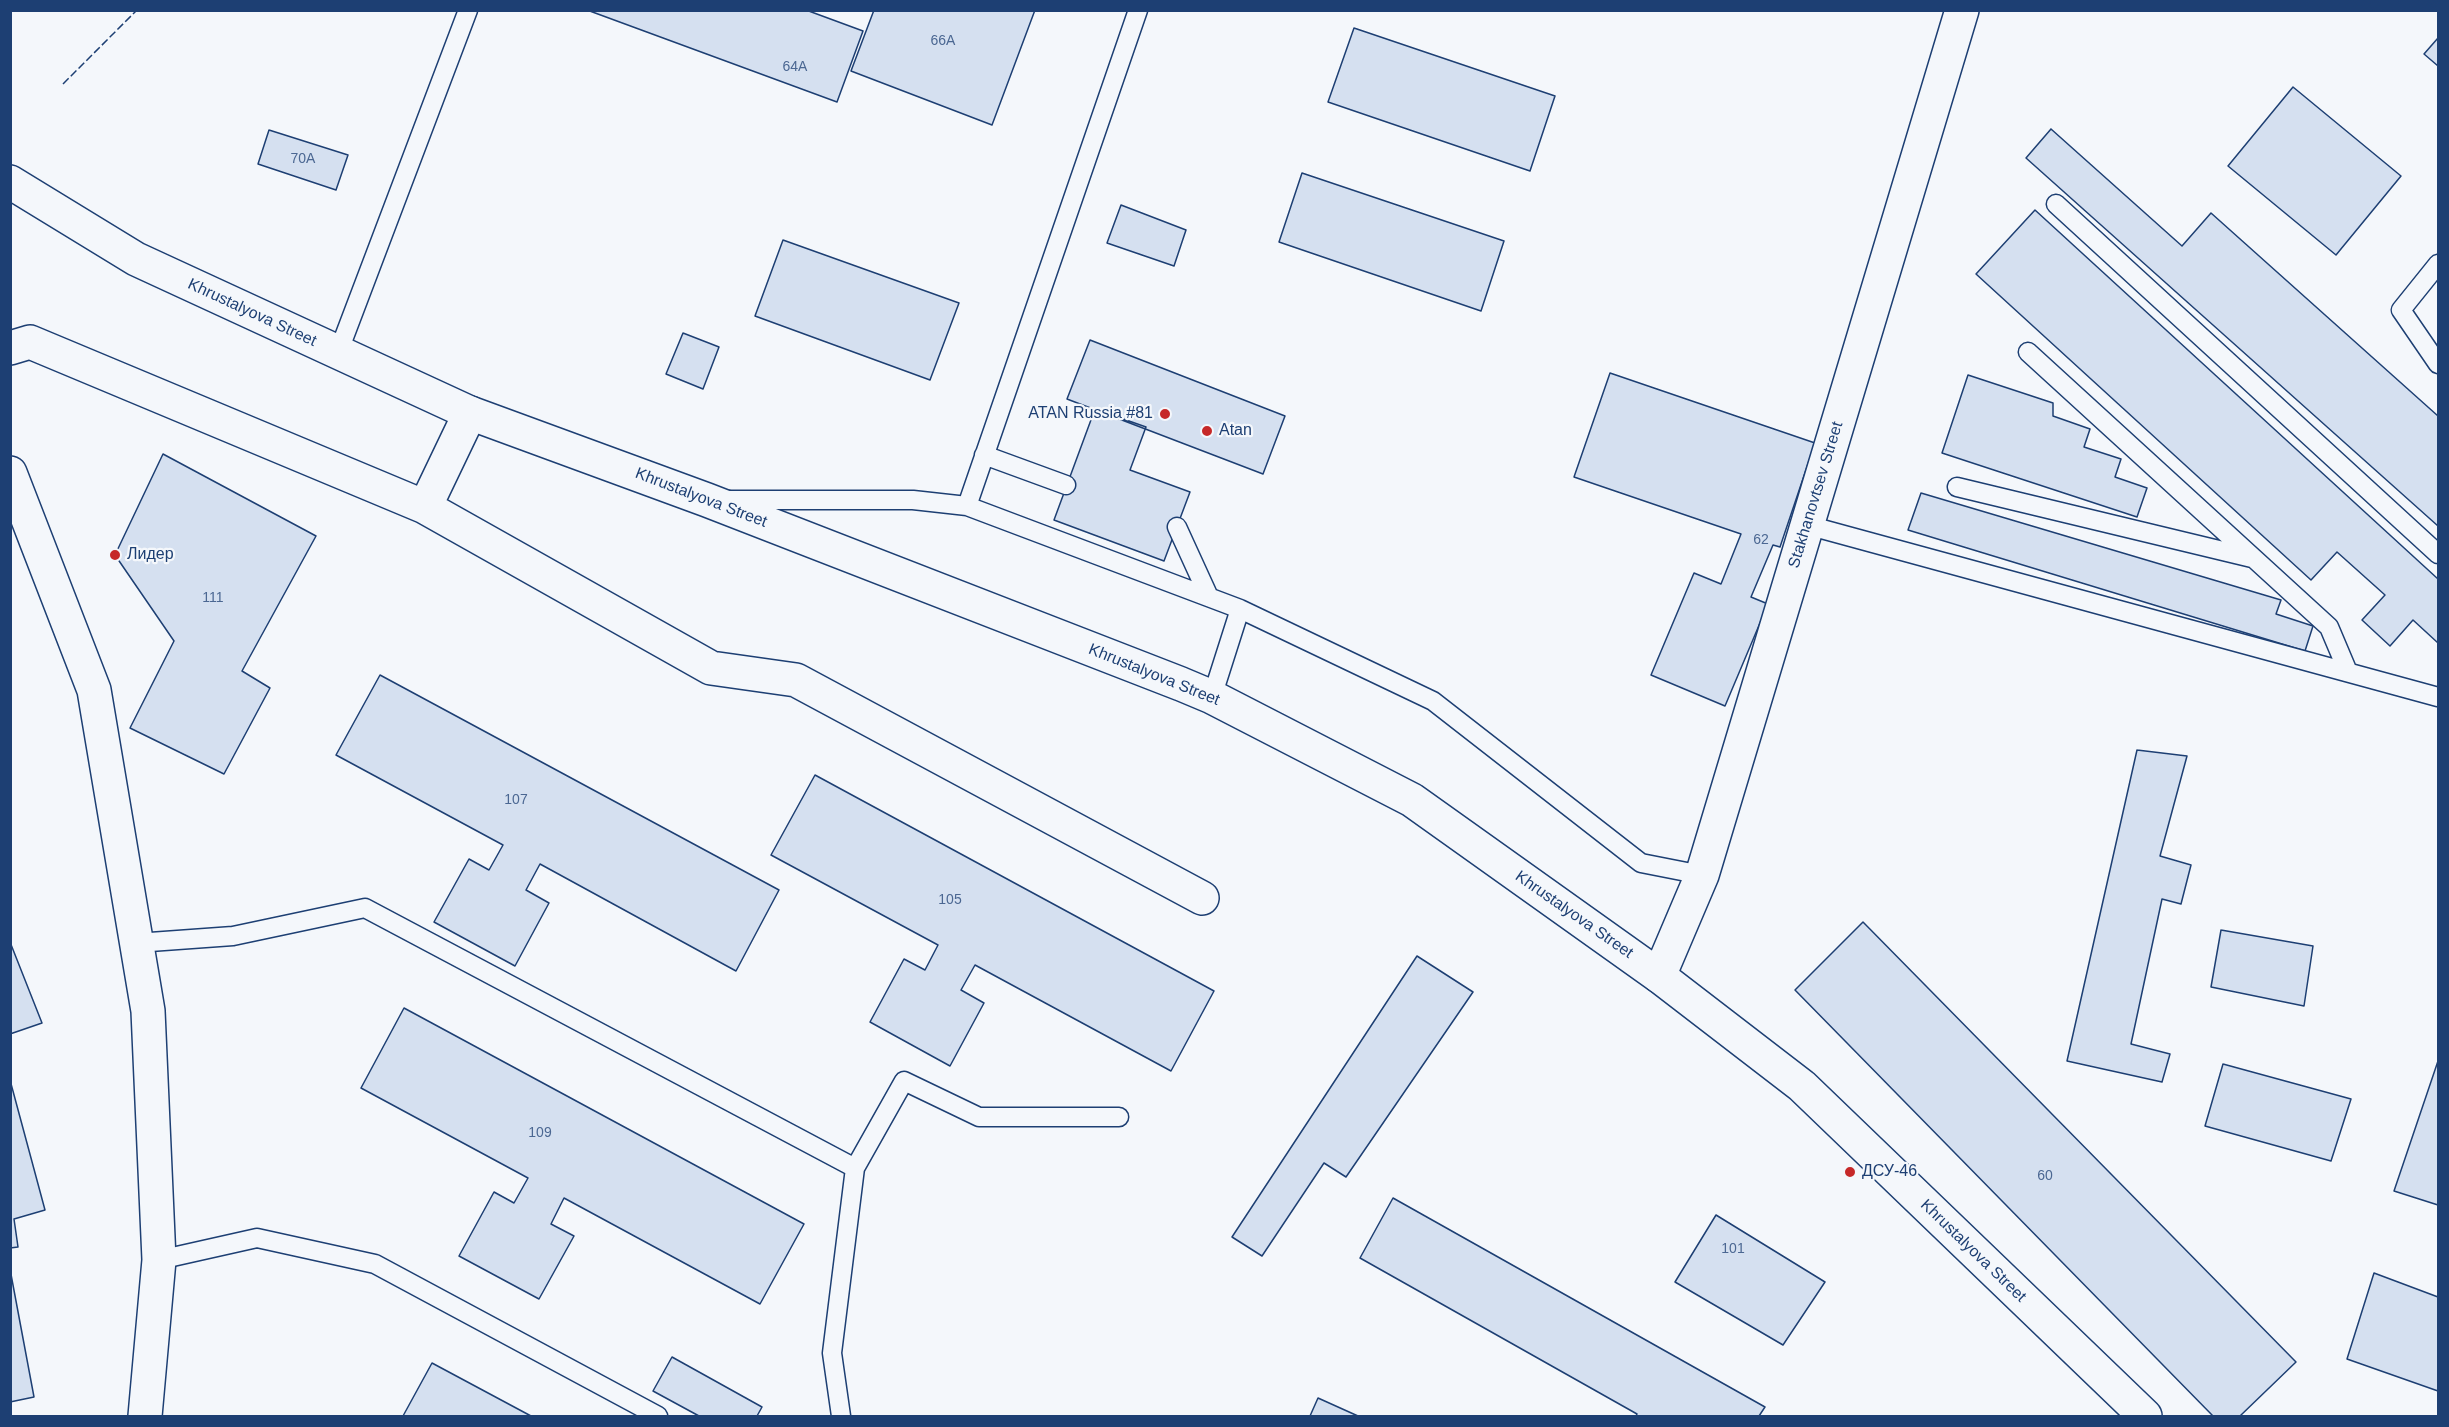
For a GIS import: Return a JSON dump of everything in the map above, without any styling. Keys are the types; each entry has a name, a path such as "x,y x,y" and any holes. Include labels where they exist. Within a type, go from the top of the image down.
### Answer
{"main road":[{"name":"Stakhanovtsev Street","path":"1659,975 1701,875 1962,10"},
{"name":"Khrustalyova Street","path":"10,182 136,259 470,412 707,500 1212,697 1412,800 1659,975 1802,1086 2145,1416"},
{"path":"10,348 30,342 425,507 711,668 796,680 1202,898"},
{"path":"425,507 470,412"},
{"path":"10,473 93,690 148,1011 159,1260 145,1416"}],"lane":[{"path":"338,353 468,10"},
{"path":"967,506 1138,10"},
{"path":"2055,204 2439,554"},
{"path":"2439,264 2401,310 2439,364"},
{"path":"2028,352 2329,627 2348,672"},
{"path":"984,455 1066,485"},
{"path":"1957,487 2254,559"},
{"path":"707,500 913,500 967,506 1209,597 1240,609 1433,701 1641,863 1701,875"},
{"path":"1807,525 2439,697"},
{"path":"1177,527 1209,597"},
{"path":"1212,697 1240,609"},
{"path":"136,943 233,936 366,908 855,1168"},
{"path":"840,1416 832,1353 855,1168 904,1082 979,1117 1119,1117"},
{"path":"159,1260 257,1238 375,1264 658,1416"}],"building":[{"path":"587,10 806,10 863,31 837,102"},
{"path":"874,10 1035,10 992,125 851,71"},
{"path":"1354,28 1555,96 1530,171 1328,102"},
{"path":"2438,38 2438,66 2424,54"},
{"path":"2293,87 2401,176 2336,255 2228,166"},
{"path":"2051,129 2182,246 2211,213 2438,416 2438,526 2026,158"},
{"path":"269,130 348,155 336,190 258,164"},
{"path":"1302,173 1504,241 1481,311 1279,242"},
{"path":"1121,205 1186,230 1174,266 1107,243"},
{"path":"2035,210 2438,579 2438,643 2413,620 2390,646 2362,620 2385,595 2337,552 2311,580 1976,274"},
{"path":"783,240 959,303 930,380 755,316"},
{"path":"683,333 719,347 703,389 666,374"},
{"path":"1090,340 1285,416 1263,474 1067,399"},
{"path":"1610,373 1815,443 1780,547 1773,545 1751,597 1768,604 1725,706 1651,675 1694,573 1721,584 1741,534 1574,477"},
{"path":"1968,375 2053,403 2053,416 2090,429 2084,447 2121,459 2115,477 2147,488 2137,517 1942,453"},
{"path":"1095,409 1146,427 1130,470 1190,492 1164,561 1054,520"},
{"path":"163,454 316,536 242,671 270,688 224,774 130,728 174,641 115,555"},
{"path":"1921,493 2281,600 2276,614 2313,626 2305,651 1908,530"},
{"path":"380,675 779,890 736,971 540,864 526,890 549,903 515,966 434,922 469,859 489,870 503,845 336,755"},
{"path":"2137,750 2187,756 2160,856 2191,865 2181,904 2162,899 2131,1044 2170,1054 2162,1082 2067,1061"},
{"path":"815,775 1214,991 1171,1071 975,965 961,990 984,1003 950,1066 870,1022 904,959 925,970 938,945 771,855"},
{"path":"1863,922 2296,1362 2240,1416 2213,1416 1795,990"},
{"path":"2221,930 2313,946 2304,1006 2211,987"},
{"path":"10,942 42,1023 10,1034"},
{"path":"1417,956 1473,992 1346,1177 1324,1163 1262,1256 1232,1237"},
{"path":"404,1008 804,1224 760,1304 564,1198 551,1224 574,1236 539,1299 459,1256 494,1192 514,1203 528,1178 361,1088"},
{"path":"2438,1061 2438,1205 2394,1191"},
{"path":"2223,1064 2351,1099 2331,1161 2205,1126"},
{"path":"10,1080 45,1210 14,1219 18,1247 10,1248"},
{"path":"1393,1198 1765,1407 1759,1416 1636,1416 1637,1414 1360,1258"},
{"path":"1716,1215 1825,1282 1783,1345 1675,1282"},
{"path":"10,1269 34,1397 10,1402"},
{"path":"2374,1273 2438,1297 2438,1391 2347,1359"},
{"path":"672,1357 762,1407 757,1416 699,1416 653,1391"},
{"path":"432,1363 531,1416 403,1416"},
{"path":"1318,1398 1358,1416 1310,1416"}],"fence":[{"path":"63,84 137,10"}],"place":[{"name":"ATAN Russia #81","path":"1165,414"},
{"name":"Atan","path":"1207,431"},
{"name":"Лидер","path":"115,555"},
{"name":"ДСУ-46","path":"1850,1172"}]}
